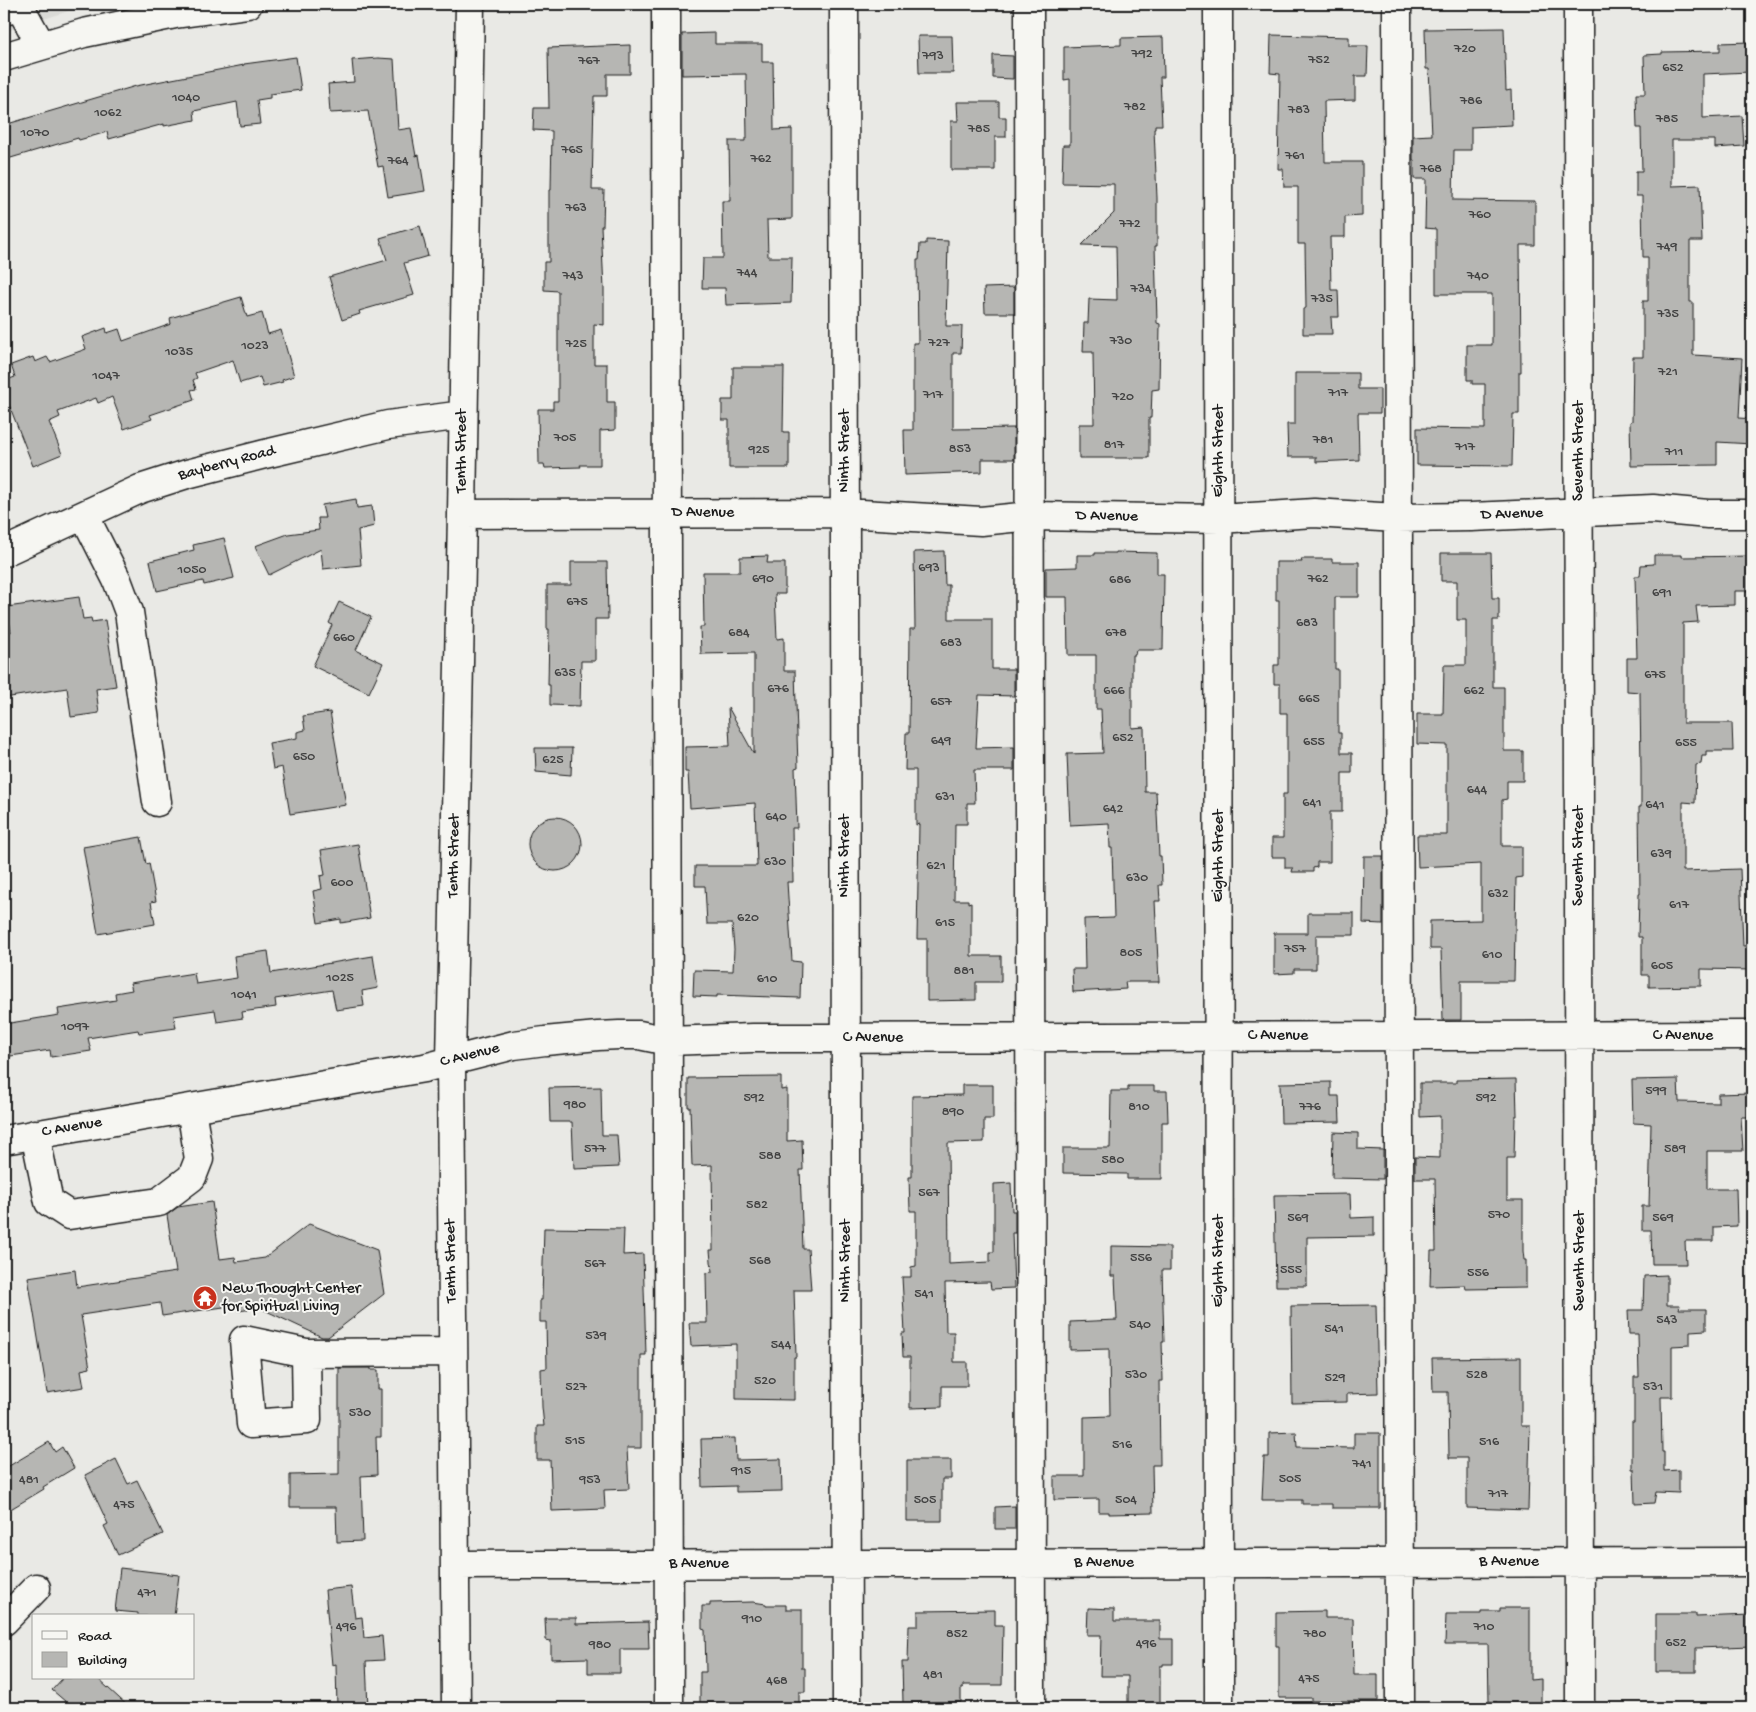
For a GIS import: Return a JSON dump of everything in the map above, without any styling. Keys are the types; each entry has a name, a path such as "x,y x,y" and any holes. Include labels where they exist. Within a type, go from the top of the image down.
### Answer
{"street":[{"path":"4,57 84,33 175,14 248,4"},
{"name":"Tenth Street","path":"456,1708 451,1061 470,4"},
{"path":"666,4 668,1708"},
{"name":"Ninth Street","path":"844,4 846,1708"},
{"path":"1029,4 1031,1708"},
{"name":"Eighth Street","path":"1218,4 1219,1708"},
{"path":"1397,4 1400,1708"},
{"name":"Seventh Street","path":"1578,4 1580,1708"},
{"path":"4,11 20,7 41,46"},
{"name":"Bayberry Road","path":"4,552 140,489 187,474 388,425 463,416"},
{"name":"D Avenue","path":"462,514 845,513 981,521 1030,516 1219,519 1314,513 1397,518 1653,509 1708,514 1752,514"},
{"path":"84,515 117,580 129,612 157,802"},
{"name":"C Avenue","path":"4,1140 424,1068 514,1046 598,1036 639,1035 668,1041 753,1038 1752,1035"},
{"path":"35,1134 49,1202 69,1215 159,1202 192,1177 198,1159 191,1108"},
{"path":"306,1353 307,1420 251,1424 244,1340 306,1353 453,1352"},
{"name":"B Avenue","path":"455,1565 1752,1562"},
{"path":"4,1622 36,1588"}],"shaded area":[{"path":"4,4 90,4 4,32"}],"building":[{"path":"1504,28 1506,91 1511,90 1512,125 1471,127 1471,150 1454,150 1453,200 1535,201 1535,245 1520,245 1521,372 1519,372 1519,414 1513,414 1512,466 1417,465 1417,428 1485,429 1485,384 1472,384 1472,380 1467,380 1467,345 1492,345 1492,294 1436,294 1436,229 1425,228 1426,179 1414,179 1413,160 1413,136 1432,135 1429,69 1426,69 1425,29"},
{"path":"715,33 715,44 762,44 762,62 773,62 774,130 792,129 792,219 767,220 768,257 792,257 791,303 726,305 725,288 702,288 703,258 723,258 722,201 730,201 729,141 745,141 747,139 746,74 682,75 682,34"},
{"path":"1271,35 1349,37 1349,46 1368,46 1367,76 1355,76 1355,100 1324,101 1325,162 1362,162 1362,216 1345,217 1345,237 1330,237 1331,290 1338,290 1339,317 1331,317 1332,334 1303,334 1303,309 1306,308 1305,244 1298,244 1298,187 1284,187 1283,169 1278,169 1280,74 1270,73"},
{"path":"918,36 952,36 953,73 919,73"},
{"path":"1163,37 1164,77 1160,77 1162,125 1155,125 1154,129 1157,198 1157,246 1155,246 1157,323 1160,324 1159,389 1152,390 1151,418 1149,418 1149,458 1079,458 1079,424 1094,424 1093,352 1083,352 1084,323 1088,323 1089,299 1117,300 1116,246 1082,245 1114,213 1114,184 1062,183 1063,145 1070,145 1070,79 1064,80 1064,47 1121,45 1121,38"},
{"path":"1750,42 1750,72 1703,74 1703,118 1742,116 1744,146 1715,148 1715,140 1672,140 1672,186 1700,185 1702,241 1690,241 1690,302 1693,302 1693,355 1742,358 1739,418 1752,419 1752,444 1717,442 1717,465 1631,466 1630,422 1632,421 1633,357 1643,357 1643,301 1648,301 1648,257 1643,257 1642,196 1636,196 1636,171 1642,171 1641,128 1637,128 1636,94 1645,94 1644,55 1662,54 1662,52 1720,51 1720,43"},
{"path":"630,45 630,74 607,74 607,96 594,96 592,190 604,190 603,226 601,226 604,325 594,324 594,364 607,364 607,402 615,402 615,430 600,431 600,465 545,468 544,464 539,464 538,409 553,409 553,401 558,401 558,291 544,290 544,262 549,262 549,190 551,190 552,131 533,130 534,108 549,108 548,48"},
{"path":"993,55 1013,56 1013,79 993,78"},
{"path":"296,57 301,90 270,94 270,98 257,100 260,124 240,126 237,102 194,111 195,120 164,126 164,124 109,139 107,132 79,140 78,138 4,160 4,125 136,86 244,64"},
{"path":"394,59 398,130 411,128 416,156 419,155 425,191 388,197 383,166 378,167 368,111 330,113 328,84 354,82 352,60"},
{"path":"957,102 999,102 999,117 1006,117 1006,137 995,137 995,170 951,170 951,121 958,121"},
{"path":"420,226 428,256 404,263 414,295 359,311 360,314 342,320 329,277 387,260 380,238"},
{"path":"926,240 948,241 946,326 962,326 961,353 953,353 953,429 1014,428 1014,459 982,459 982,472 905,475 904,430 913,430 913,343 918,343 917,260 919,260 920,244 926,244"},
{"path":"1014,287 1014,313 985,313 984,288"},
{"path":"241,297 247,317 262,313 268,334 281,330 294,376 282,380 283,382 263,387 260,377 240,383 233,360 195,373 197,378 193,380 196,389 191,390 194,400 150,415 152,419 124,429 112,397 98,403 96,398 58,412 60,417 49,422 62,454 33,466 4,392 4,381 15,377 11,365 33,357 35,362 47,357 50,362 86,349 82,337 106,328 107,333 119,329 123,341 171,324 170,318"},
{"path":"733,367 784,367 783,432 789,432 789,468 729,468 729,420 722,420 722,400 733,400"},
{"path":"1295,373 1358,373 1358,389 1380,389 1380,413 1358,413 1359,460 1316,462 1316,457 1288,457 1287,424 1295,424"},
{"path":"356,499 357,508 372,506 374,526 358,530 361,565 323,569 321,549 269,575 255,546 288,534 319,530 318,518 325,518 322,505"},
{"path":"224,538 234,578 204,585 203,581 157,591 150,561 194,550 193,545"},
{"path":"944,551 945,585 949,585 949,619 992,619 992,669 1014,669 1014,696 979,695 976,748 1014,747 1014,770 974,770 975,803 967,803 967,824 955,824 954,900 968,900 968,903 971,902 971,956 1001,956 1001,982 976,982 976,1000 927,1001 927,939 917,939 919,824 916,825 916,770 905,770 906,733 909,733 910,629 915,629 914,552"},
{"path":"1116,552 1157,553 1157,574 1164,574 1163,650 1136,650 1135,655 1132,655 1132,728 1144,727 1145,792 1156,792 1162,885 1159,885 1160,901 1155,901 1159,982 1125,982 1126,989 1073,992 1072,969 1085,969 1084,919 1114,918 1112,848 1110,848 1109,823 1070,825 1067,754 1103,753 1101,709 1096,709 1096,655 1068,655 1067,597 1046,597 1046,568 1077,567 1077,555"},
{"path":"1441,553 1491,553 1492,598 1499,598 1499,620 1493,620 1493,687 1504,687 1504,751 1523,751 1523,781 1507,781 1507,799 1502,800 1502,846 1522,846 1522,877 1516,878 1514,981 1461,981 1461,1020 1443,1020 1441,949 1430,949 1430,921 1481,920 1481,864 1418,867 1417,835 1447,835 1447,745 1417,744 1417,714 1443,714 1444,665 1466,665 1466,620 1457,620 1457,581 1441,581"},
{"path":"1654,555 1682,555 1682,557 1752,556 1752,591 1735,591 1735,605 1696,606 1698,622 1683,623 1683,723 1732,723 1733,751 1706,751 1706,756 1702,756 1701,764 1696,765 1695,803 1683,802 1683,871 1740,869 1743,946 1752,945 1752,970 1701,969 1701,986 1649,987 1649,975 1642,975 1642,937 1638,937 1640,894 1639,807 1641,807 1640,692 1627,691 1627,658 1637,658 1635,576 1640,576 1641,565 1654,564"},
{"path":"768,556 767,563 785,563 785,594 775,594 777,639 784,638 784,671 795,671 798,767 795,768 797,828 792,828 793,882 787,882 792,961 801,962 800,998 693,996 694,970 733,971 734,949 732,924 707,924 705,886 695,886 695,866 757,866 755,803 690,808 688,772 685,772 685,747 730,746 728,707 754,754 754,653 701,654 700,627 704,627 703,572 740,572 740,557"},
{"path":"1301,559 1332,559 1332,562 1359,562 1359,597 1335,597 1335,669 1338,669 1338,733 1341,733 1341,753 1352,753 1352,773 1342,773 1342,812 1330,812 1330,862 1317,862 1317,867 1313,868 1313,872 1292,872 1293,868 1285,868 1285,857 1272,857 1272,838 1283,838 1283,794 1287,794 1287,713 1280,713 1280,684 1274,684 1274,665 1279,665 1279,600 1276,600 1276,562 1302,562"},
{"path":"571,562 607,562 608,619 595,619 595,661 581,661 580,706 550,705 547,585 571,585"},
{"path":"79,597 83,619 91,618 92,622 105,620 116,686 96,689 99,713 71,717 67,688 4,698 4,634 11,632 7,607"},
{"path":"339,602 371,617 356,650 383,663 369,693 313,666 332,625 329,623"},
{"path":"330,712 346,805 290,814 282,767 273,769 269,743 297,738 297,732 305,730 303,716"},
{"path":"535,748 572,748 571,775 536,772"},
{"path":"550,817 560,817 570,821 578,829 582,844 578,859 570,867 560,871 550,871 540,867 532,859 528,849 528,839 532,829 540,821"},
{"path":"141,837 146,864 149,863 156,901 151,902 155,924 98,934 83,847"},
{"path":"358,844 370,918 341,923 341,919 318,923 313,891 322,889 320,876 325,875 321,850"},
{"path":"1364,856 1383,856 1383,924 1363,923"},
{"path":"1308,913 1354,913 1354,935 1316,935 1316,969 1294,969 1294,973 1274,974 1274,933 1308,933"},
{"path":"268,951 271,973 373,956 378,988 362,991 364,1006 336,1010 332,990 275,999 276,1007 242,1012 243,1018 217,1022 215,1010 174,1016 176,1028 139,1033 138,1030 88,1038 91,1051 51,1057 50,1050 4,1057 4,1024 59,1015 58,1009 116,1000 115,993 132,990 130,983 194,973 196,984 237,978 234,956"},
{"path":"781,1077 781,1090 787,1089 787,1141 802,1140 803,1170 800,1170 803,1249 808,1249 811,1290 794,1290 796,1357 794,1357 794,1400 736,1399 736,1344 691,1346 689,1323 707,1323 706,1273 712,1272 710,1250 713,1250 712,1165 692,1166 688,1078"},
{"path":"1516,1079 1517,1116 1515,1116 1514,1158 1507,1158 1507,1200 1523,1200 1523,1251 1524,1260 1526,1260 1526,1288 1466,1289 1465,1285 1430,1286 1431,1251 1436,1251 1435,1179 1415,1179 1415,1157 1440,1158 1440,1116 1420,1117 1420,1083"},
{"path":"1678,1079 1679,1102 1718,1103 1718,1094 1750,1093 1751,1117 1741,1117 1743,1151 1707,1151 1707,1189 1736,1189 1737,1226 1714,1227 1714,1241 1685,1241 1686,1264 1652,1264 1651,1230 1642,1230 1642,1206 1649,1206 1651,1124 1633,1123 1632,1080"},
{"path":"1331,1082 1331,1096 1339,1096 1340,1122 1281,1123 1280,1083"},
{"path":"962,1085 993,1085 993,1119 984,1119 984,1142 948,1143 949,1264 990,1262 990,1252 994,1252 994,1184 1011,1183 1012,1211 1015,1211 1015,1233 1012,1233 1014,1288 991,1289 990,1282 945,1283 946,1332 954,1332 954,1362 967,1362 967,1386 942,1386 942,1407 910,1408 910,1357 903,1357 902,1333 905,1333 902,1277 911,1277 911,1267 916,1266 916,1211 910,1211 909,1177 912,1177 912,1096 962,1095"},
{"path":"1128,1086 1154,1086 1154,1091 1167,1091 1168,1122 1162,1122 1162,1179 1127,1179 1127,1174 1063,1173 1063,1148 1110,1148 1111,1091 1128,1091"},
{"path":"601,1087 602,1135 617,1135 619,1167 574,1169 572,1122 550,1122 549,1088"},
{"path":"1333,1132 1358,1133 1358,1149 1383,1150 1383,1179 1332,1178"},
{"path":"1350,1194 1351,1218 1374,1217 1374,1236 1307,1237 1307,1286 1276,1286 1274,1195"},
{"name":"New Thought Center for Spiritual Living","path":"212,1202 220,1259 235,1257 236,1262 265,1258 309,1224 377,1250 384,1294 328,1337 322,1337 260,1308 238,1311 237,1305 162,1316 160,1303 81,1315 90,1368 81,1370 84,1387 47,1393 28,1277 75,1270 77,1287 176,1272 167,1215 178,1207"},
{"path":"544,1228 624,1229 623,1255 643,1254 646,1355 641,1355 641,1448 627,1448 629,1489 604,1490 605,1509 552,1511 550,1460 537,1460 537,1426 544,1426 541,1369 547,1368 546,1322 540,1322"},
{"path":"1111,1246 1170,1247 1170,1270 1162,1270 1164,1342 1162,1342 1163,1381 1159,1381 1160,1465 1152,1465 1153,1513 1109,1514 1109,1512 1099,1512 1099,1499 1054,1500 1054,1476 1084,1476 1084,1417 1110,1416 1109,1349 1070,1350 1070,1322 1117,1320 1115,1276 1111,1276"},
{"path":"1667,1275 1667,1305 1680,1305 1679,1309 1706,1309 1706,1330 1690,1331 1690,1345 1672,1346 1672,1397 1661,1397 1664,1471 1679,1470 1679,1493 1656,1492 1654,1503 1635,1504 1634,1469 1632,1469 1632,1422 1634,1422 1634,1377 1639,1377 1638,1334 1629,1334 1628,1310 1643,1310 1644,1276"},
{"path":"1376,1305 1378,1393 1347,1394 1347,1402 1292,1403 1291,1306"},
{"path":"1521,1357 1521,1426 1530,1426 1528,1510 1467,1508 1467,1458 1449,1458 1448,1392 1433,1392 1432,1358"},
{"path":"339,1368 371,1368 371,1370 378,1370 378,1389 381,1389 381,1437 376,1437 377,1475 361,1476 363,1541 337,1542 336,1507 290,1507 290,1475 339,1474"},
{"path":"1296,1432 1297,1447 1354,1448 1354,1433 1380,1433 1380,1508 1332,1508 1332,1504 1302,1504 1302,1500 1262,1500 1264,1457 1269,1457 1269,1433"},
{"path":"735,1438 736,1460 781,1459 782,1491 736,1492 736,1486 702,1487 701,1439"},
{"path":"49,1442 55,1452 62,1447 74,1468 4,1513 4,1469"},
{"path":"116,1459 128,1484 137,1480 163,1534 118,1555 104,1526 108,1524 85,1475"},
{"path":"907,1460 951,1460 951,1479 942,1479 942,1521 907,1521"},
{"path":"1015,1506 1015,1529 995,1529 995,1507"},
{"path":"120,1568 179,1575 174,1614 138,1614 115,1611"},
{"path":"351,1587 355,1618 362,1617 364,1638 382,1636 384,1660 366,1661 368,1708 337,1708 336,1664 332,1665 325,1590"},
{"path":"753,1602 766,1605 786,1605 786,1609 802,1609 802,1668 805,1668 805,1692 799,1692 799,1703 700,1703 700,1672 706,1672 705,1630 702,1629 702,1606 710,1606 710,1603"},
{"path":"1088,1608 1114,1609 1114,1621 1160,1621 1160,1639 1173,1639 1173,1664 1163,1664 1163,1666 1160,1666 1160,1708 1128,1708 1128,1676 1100,1676 1101,1635 1087,1635"},
{"path":"1500,1608 1530,1608 1530,1680 1541,1679 1541,1704 1497,1705 1497,1702 1489,1702 1488,1644 1445,1644 1446,1614 1481,1614 1481,1611 1500,1611"},
{"path":"995,1610 995,1625 1003,1625 1002,1685 963,1685 963,1688 961,1688 961,1702 903,1703 902,1662 908,1662 909,1626 918,1626 918,1611"},
{"path":"1325,1611 1325,1618 1353,1618 1354,1675 1378,1675 1378,1701 1311,1701 1311,1698 1279,1698 1279,1646 1276,1646 1276,1612"},
{"path":"1656,1614 1696,1614 1696,1617 1752,1615 1752,1646 1696,1648 1696,1672 1656,1672"},
{"path":"545,1618 576,1618 576,1624 648,1622 649,1649 620,1649 620,1673 588,1673 588,1658 551,1659 551,1641 546,1640"},
{"path":"61,1680 99,1680 130,1708 73,1708 52,1690"}],"place":[{"name":"New Thought Center for Spiritual Living","path":"205,1298"}]}
